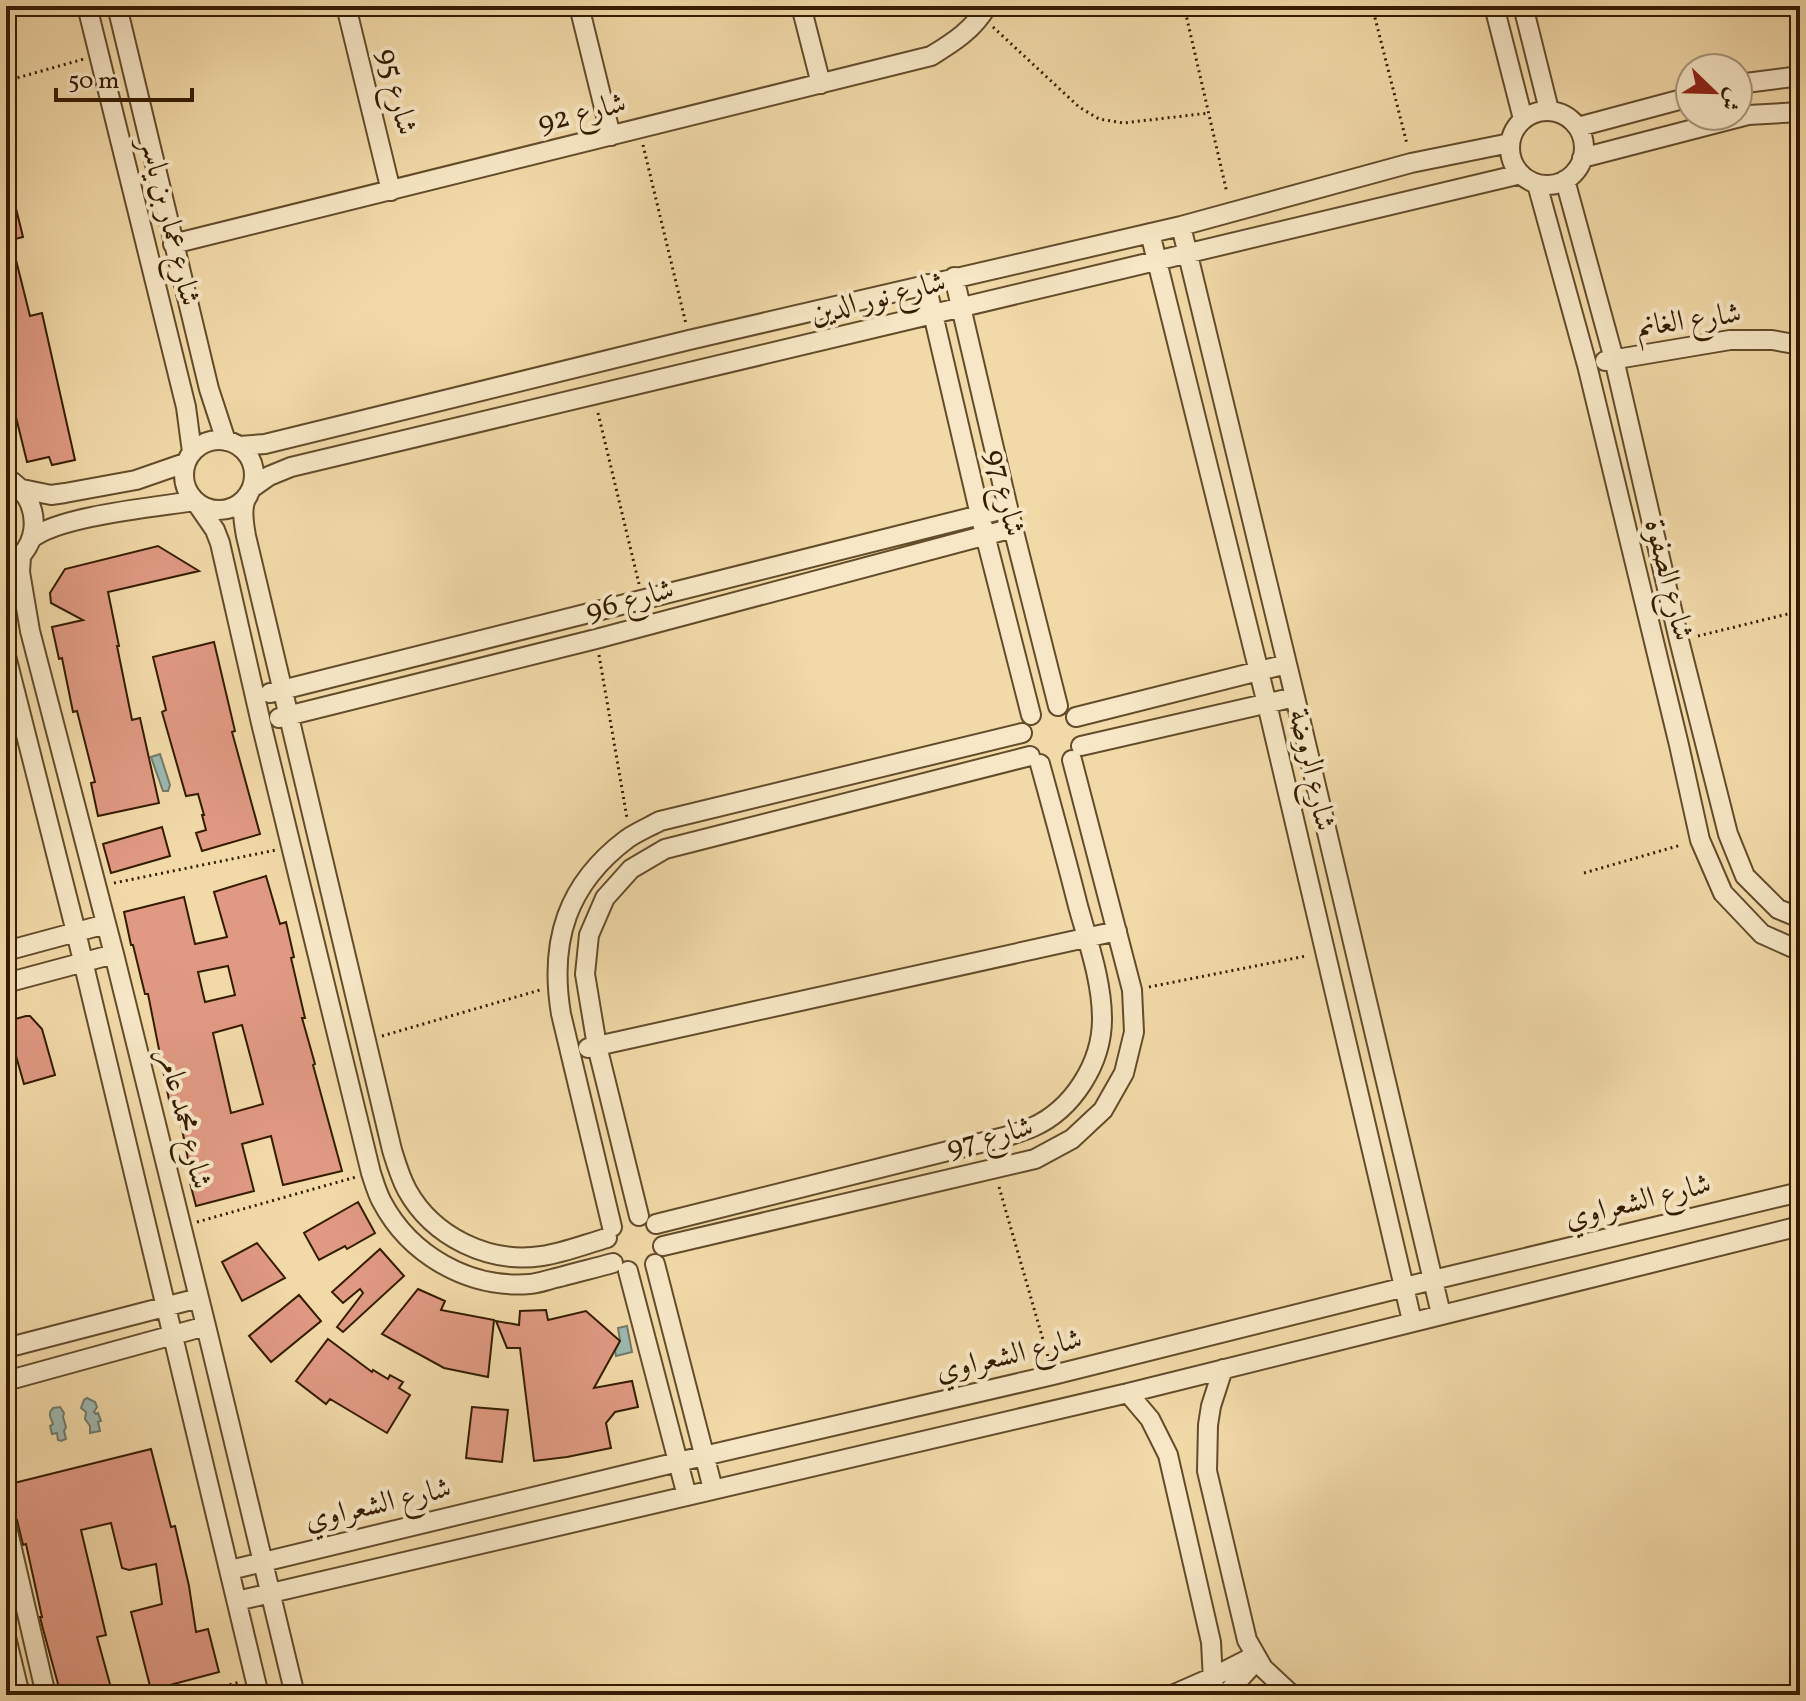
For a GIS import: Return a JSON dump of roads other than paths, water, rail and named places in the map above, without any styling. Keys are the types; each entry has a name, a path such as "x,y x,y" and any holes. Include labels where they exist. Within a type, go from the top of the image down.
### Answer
{"street":[{"name":"شارع عمار بن ياسر","path":"87,6 186,407 189,458"},
{"name":"شارع عمار بن ياسر","path":"117,6 209,389 232,444"},
{"name":"شارع 95","path":"346,6 391,191"},
{"path":"579,6 611,136"},
{"path":"801,6 821,84"},
{"path":"1494,6 1523,119"},
{"path":"1523,6 1549,110"},
{"name":"شارع 92","path":"173,244 931,56 959,39 984,11"},
{"path":"1754,82 1800,76"},
{"path":"1578,127 1674,101"},
{"path":"1549,110 1566,115 1578,127 1583,142 1579,166 1557,184 1529,179 1511,160 1512,134 1523,119 1549,110"},
{"path":"1582,158 1748,115 1800,112"},
{"name":"شارع نور الدين","path":"232,444 265,444 689,340 1181,226 1411,163 1510,143"},
{"name":"شارع نور الدين","path":"250,492 269,476 291,467 1188,253 1529,179"},
{"name":"شارع الصفوة","path":"1529,179 1587,365 1700,840 1723,893 1762,934 1800,951"},
{"name":"شارع الصفوة","path":"1565,180 1614,359 1728,834 1745,876 1778,909 1800,918"},
{"name":"شارع الروضة","path":"1181,226 1441,1314"},
{"name":"شارع الروضة","path":"1150,233 1267,704 1412,1321"},
{"name":"شارع 97","path":"954,277 1058,706"},
{"name":"شارع 97","path":"926,284 1031,715"},
{"name":"شارع الغانم","path":"1587,365 1730,340 1772,340 1800,345"},
{"path":"6,478 22,489 51,495 65,493 136,480 189,458 207,442 232,444 252,463 254,479 244,500 246,536 399,1171 408,1192 437,1226 456,1239 476,1249 521,1258 543,1256 609,1233 624,1217 648,1220"},
{"path":"189,458 185,486 215,530 220,543 371,1173 382,1201 398,1227 419,1249 444,1266 472,1278 501,1284 531,1284 620,1267 637,1272 647,1270 661,1256 663,1238 648,1220 597,1046 585,974 589,935 605,898 631,869 665,849 1035,760 1057,766 1076,753 1295,697"},
{"path":"22,489 33,512 31,539"},
{"path":"13,562 31,539 68,522 196,502 215,511 224,510 241,503 250,492"},
{"name":"شارع 96","path":"255,697 1008,508"},
{"name":"شارع 96","path":"261,723 596,639 1013,528"},
{"name":"شارع محمد عامر","path":"13,562 20,572 30,631 182,1227 295,1695"},
{"name":"شارع محمد عامر","path":"6,656 84,963 257,1686"},
{"path":"1076,717 1287,664"},
{"path":"1035,760 1024,746 1022,733 1031,715 1043,707 1058,706 1076,717 1082,731 1076,753"},
{"path":"687,1496 620,1267 607,1251 609,1233 556,985 557,951 566,917 582,886 603,859 630,837 660,821 1022,733"},
{"name":"شارع 97","path":"663,1246 1035,1159 1072,1139 1103,1110 1124,1073 1134,1032 1132,990 1076,753"},
{"name":"شارع 97","path":"648,1220 1004,1137 1035,1127 1069,1100 1083,1083 1097,1053 1102,1021 1099,988 1035,760"},
{"path":"6,951 106,924"},
{"path":"570,1052 1117,931"},
{"path":"6,983 114,954"},
{"name":"شارع الشعراوي","path":"230,1570 1053,1375 1800,1192"},
{"name":"شارع الشعراوي","path":"237,1601 1128,1393 1800,1226"},
{"path":"655,1264 713,1489"},
{"path":"6,1348 199,1298"},
{"path":"6,1381 206,1326"},
{"path":"1223,1369 1208,1425 1207,1471 1247,1640 1270,1676 1292,1695"},
{"path":"1128,1393 1150,1419 1168,1455 1211,1642 1214,1686"},
{"path":"6,1523 15,1602 46,1695"},
{"path":"6,1637 20,1695"},
{"path":"1172,1695 1214,1686 1256,1658"},
{"path":"1225,1695 1256,1658"}],"water":[{"path":"160,754 170,785 168,791 163,791 151,757"},
{"path":"627,1326 632,1352 616,1356 620,1340 618,1328"},
{"path":"87,1398 97,1407 94,1412 98,1413 101,1421 98,1422 100,1431 90,1433 86,1412 81,1408"},
{"path":"60,1407 66,1427 66,1439 61,1441 57,1433 52,1434 50,1426 53,1424 51,1410"}]}
